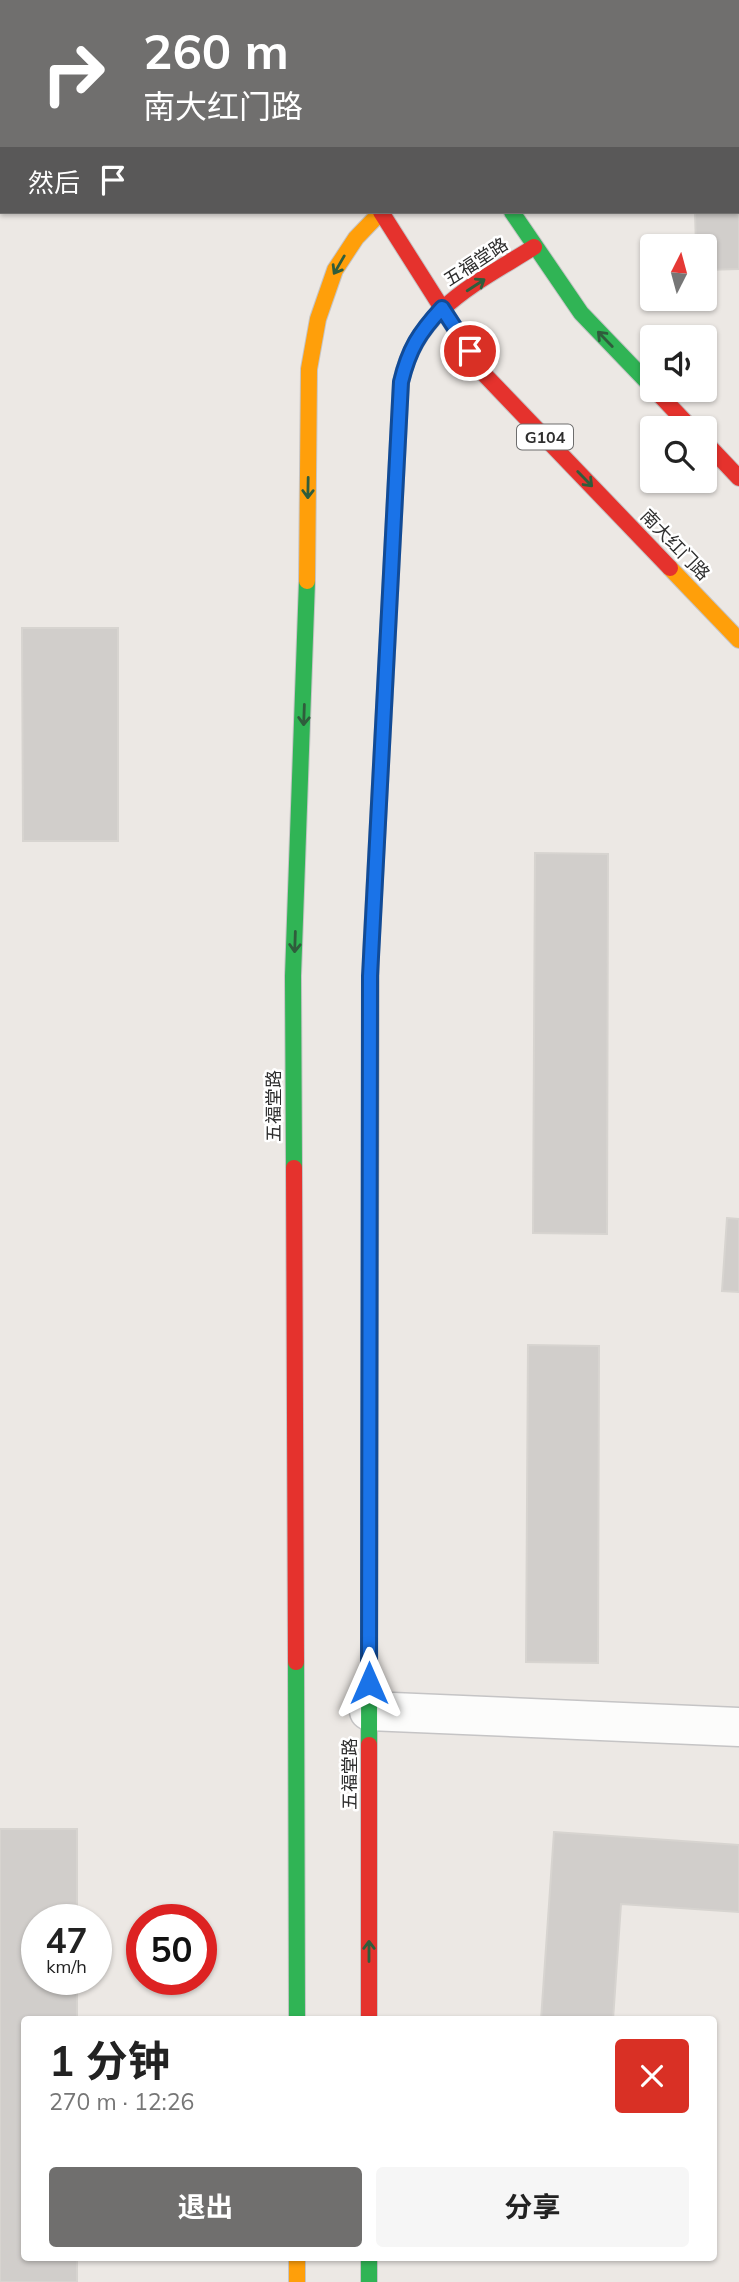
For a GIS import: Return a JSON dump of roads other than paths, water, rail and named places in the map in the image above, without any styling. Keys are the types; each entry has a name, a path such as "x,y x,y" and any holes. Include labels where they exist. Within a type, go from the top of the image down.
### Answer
{"main road":[{"name":"五福堂路","path":"297,2016 293,976 306,653 309,369 318,319 335,270 356,238 379,214"},
{"name":"南大红门路","path":"382,214 483,373 739,640"},
{"path":"513,214 581,313 640,374"},
{"name":"五福堂路","path":"369,2016 370,976 401,382 407,357 416,338 442,308 534,247"},
{"path":"666,402 680,416"},
{"path":"717,455 739,478"},
{"path":"297,2261 298,2282"},
{"path":"369,2261 369,2282"}],"street":[{"path":"369,1711 739,1727"}]}
